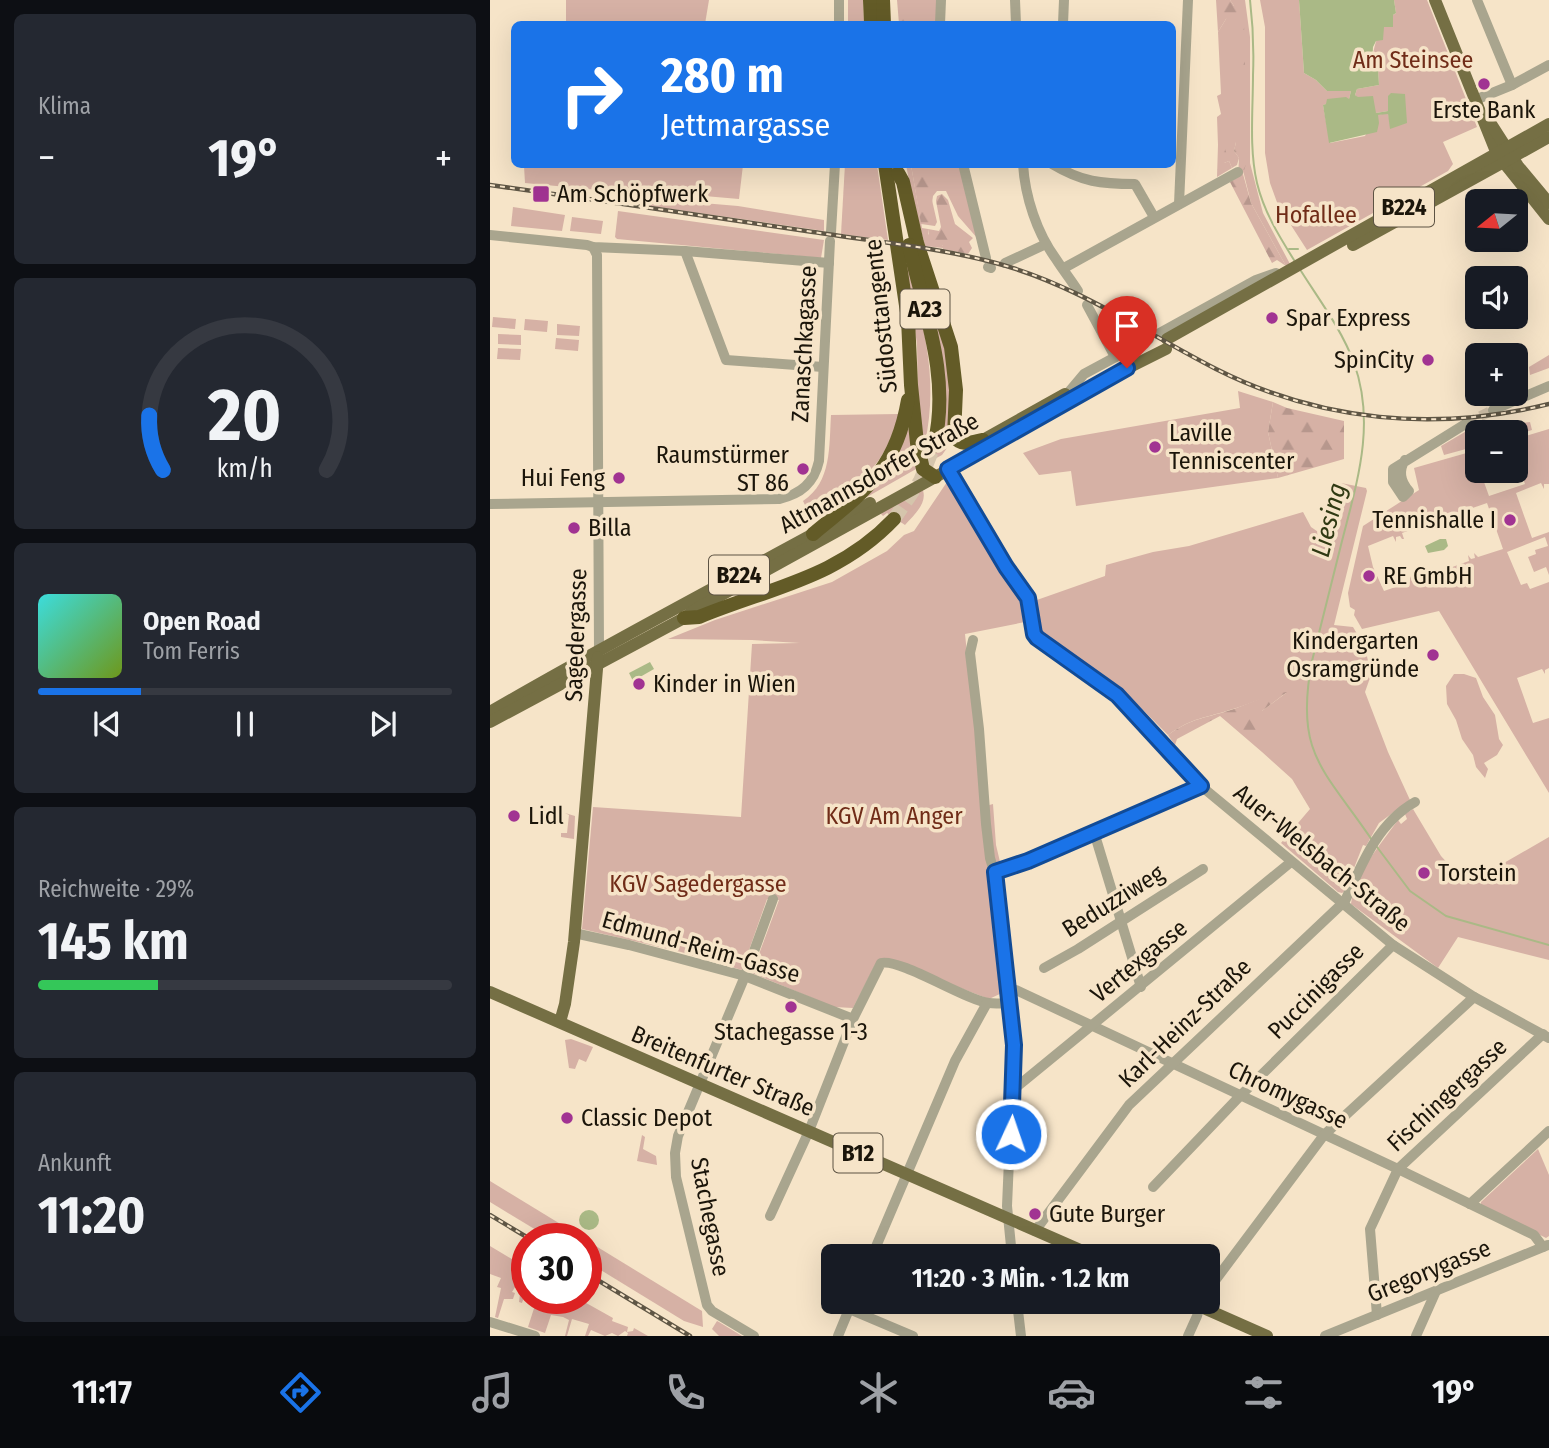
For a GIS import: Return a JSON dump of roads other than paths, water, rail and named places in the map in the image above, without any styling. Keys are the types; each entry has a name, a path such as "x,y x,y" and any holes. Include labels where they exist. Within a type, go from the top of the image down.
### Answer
{"highway":[{"path":"870,0 871,21"},
{"path":"883,0 884,21"},
{"name":"Südosttangente","path":"886,168 908,319 911,385 927,471"},
{"path":"898,169 917,243 951,347 956,382 954,436 964,443 983,440"},
{"name":"Südosttangente","path":"898,169 905,226 939,369 940,412 933,446"},
{"path":"813,534 860,495 883,470 901,433 911,385"},
{"path":"684,618 699,617 824,571 863,548 894,519"}],"main road":[{"path":"1435,0 1476,102 1517,181 1549,219"},
{"name":"B224","path":"1283,275 1445,194 1549,124"},
{"name":"B224","path":"1311,262 1504,155 1549,137"},
{"path":"1504,155 1549,203"},
{"path":"1445,194 1452,194 1482,179 1497,176 1517,181"},
{"name":"Altmannsdorfer Straße","path":"490,712 599,648 692,601 1283,275"},
{"name":"Altmannsdorfer Straße","path":"490,722 684,618 927,471 948,469 1121,371 1162,341"},
{"name":"Sagedergasse","path":"560,1022 569,983 599,648"},
{"name":"Breitenfurter Straße","path":"490,992 1066,1244"},
{"path":"1220,1314 1267,1336"}],"street":[{"path":"839,0 839,21"},
{"path":"940,21 941,0"},
{"path":"1014,0 1016,21"},
{"path":"1063,21 1065,0"},
{"path":"1179,204 1177,91 1185,48 1188,0"},
{"path":"1477,0 1512,85"},
{"path":"1176,47 1185,48"},
{"path":"1476,102 1549,65"},
{"name":"Zanaschkagasse","path":"492,504 779,499 801,492 813,478 819,461 835,168"},
{"path":"964,168 988,266"},
{"path":"1024,168 1027,194 1046,244 1078,291"},
{"path":"1059,168 1093,183 1135,184 1154,218"},
{"path":"1064,268 1238,172"},
{"path":"490,235 593,247 685,251 829,263"},
{"path":"1005,263 1046,244"},
{"name":"Sagedergasse","path":"593,247 597,255 599,648"},
{"path":"685,251 726,360 823,367"},
{"name":"Altmannsdorfer Straße","path":"1068,393 1084,374 1115,357 1162,341 1256,280 1283,275"},
{"path":"1087,305 1115,357"},
{"path":"1493,410 1549,386"},
{"path":"1405,460 1465,424"},
{"name":"Auer-Welsbach-Straße","path":"948,469 1006,567 1028,598 1037,638 1117,695 1201,786 1392,945 1474,997 1546,1036"},
{"path":"973,640 970,653 987,835 995,872 1014,1045 1008,1219 1011,1244"},
{"path":"995,872 1028,861 1201,786"},
{"name":"Karl-Heinz-Straße","path":"1035,1231 1129,1105 1345,901 1368,852 1381,833 1396,814 1415,802"},
{"path":"1094,832 1141,987"},
{"name":"Vertexgasse","path":"1013,1090 1291,862"},
{"name":"Beduzziweg","path":"1044,968 1203,869"},
{"name":"Stachegasse","path":"754,1336 708,1309 675,1165 678,1136 745,976 773,899"},
{"name":"Edmund-Reim-Gasse","path":"574,933 745,976 853,1019"},
{"name":"Puccinigasse","path":"1153,1186 1392,945"},
{"path":"770,1216 877,968 886,961 987,1003 1011,1003"},
{"name":"Chromygasse","path":"1009,991 1016,990 1398,1169 1534,1235 1546,1246"},
{"path":"1220,1273 1324,1135 1474,997"},
{"path":"877,1244 955,1061 987,1003"},
{"name":"Fischingergasse","path":"1377,1315 1370,1229 1398,1169 1546,1036"},
{"path":"1470,1204 1549,1131"},
{"name":"Gregorygasse","path":"1325,1336 1546,1246"},
{"path":"1416,1336 1436,1291"},
{"path":"838,1336 848,1314"},
{"path":"868,1314 913,1336"},
{"path":"1018,1314 1021,1336"},
{"path":"1188,1336 1194,1314"},
{"path":"490,1322 535,1336"}],"waterway":[{"name":"Liesing","path":"1250,0 1253,156 1257,183 1268,214 1294,260"},
{"path":"1289,249 1298,249"},
{"name":"Liesing","path":"1301,271 1349,351 1364,408 1358,475 1312,661 1307,692 1307,718 1310,740 1317,759 1372,840"},
{"name":"Liesing","path":"1377,847 1410,891 1446,916 1549,945"}],"tunnel":[{"path":"1473,420 1493,410"},
{"path":"894,519 920,481 934,446"}],"railway":[{"path":"490,185 903,245 992,262 1022,271 1079,295 1216,369 1256,387 1296,401 1338,411 1379,417 1464,418 1549,404"},
{"path":"490,1215 511,1228"},
{"path":"602,1283 690,1336"}],"place":[{"name":"Erste Bank","path":"1484,84"},
{"name":"Am Schöpfwerk","path":"541,194"},
{"name":"Spar Express","path":"1272,318"},
{"name":"SpinCity","path":"1428,360"},
{"name":"Laville Tenniscenter","path":"1155,447"},
{"name":"Raumstürmer ST 86","path":"803,469"},
{"name":"Hui Feng","path":"619,478"},
{"name":"Tennishalle I","path":"1510,520"},
{"name":"Billa","path":"574,528"},
{"name":"RE GmbH","path":"1369,576"},
{"name":"Kindergarten Osramgründe","path":"1433,655"},
{"name":"Kinder in Wien","path":"639,684"},
{"name":"Lidl","path":"514,816"},
{"name":"Torstein","path":"1424,873"},
{"name":"Stachegasse 1-3","path":"791,1007"},
{"name":"Classic Depot","path":"567,1118"},
{"name":"Gute Burger","path":"1035,1214"}],"park label":[{"name":"Am Steinsee","path":"1413,60"},
{"name":"Hofallee","path":"1316,215"},
{"name":"KGV Am Anger","path":"894,816"},
{"name":"KGV Sagedergasse","path":"698,884"}]}
